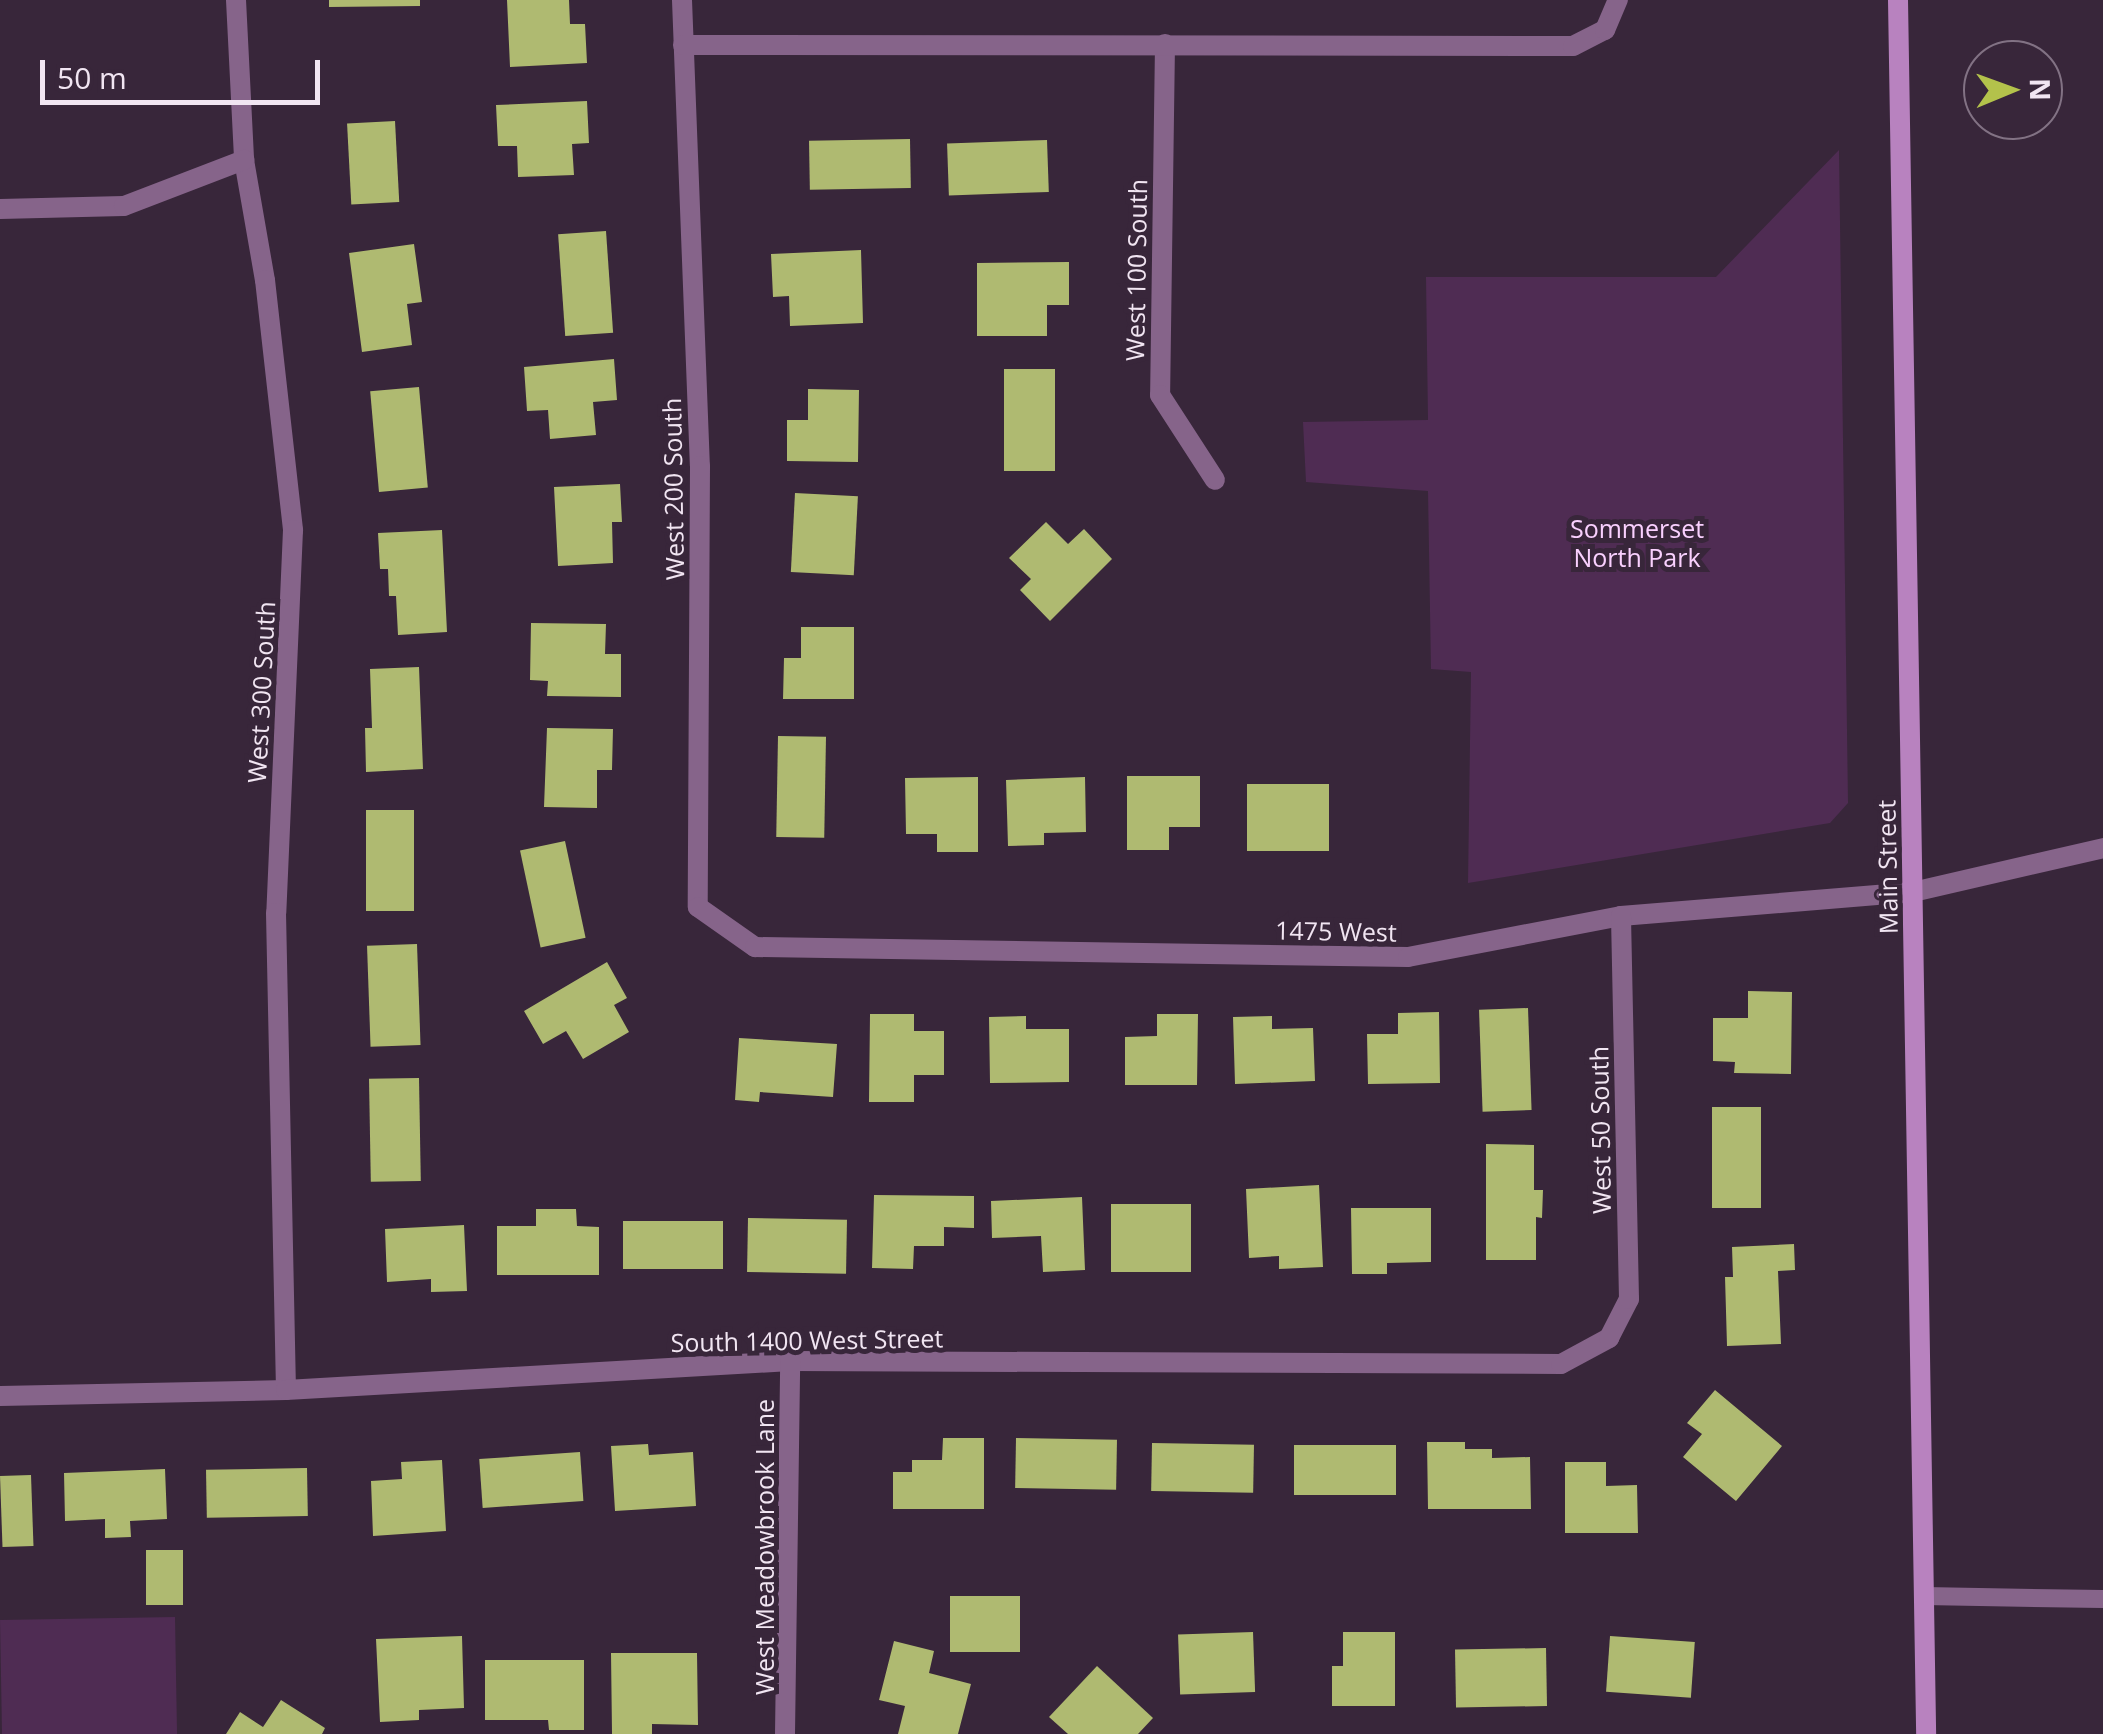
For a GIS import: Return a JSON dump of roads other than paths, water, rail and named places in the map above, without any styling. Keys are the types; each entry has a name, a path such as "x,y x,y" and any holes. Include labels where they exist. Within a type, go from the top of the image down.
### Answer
{"main road":[{"name":"Main Street","path":"1898,0 1926,1734"}],"street":[{"name":"West 300 South","path":"236,0 244,160 265,280 293,530 276,913 286,1390"},
{"name":"West 200 South","path":"682,0 700,466 698,907 755,947"},
{"path":"683,45 1573,46 1605,30 1618,0"},
{"name":"West 100 South","path":"1165,44 1160,395 1214,480"},
{"path":"0,210 124,206 244,160"},
{"name":"1475 West","path":"755,947 1408,957 1620,916 1913,892 2103,848"},
{"name":"West 50 South","path":"1609,1338 1629,1299 1620,916"},
{"name":"South 1400 West Street","path":"0,1396 286,1390 790,1361 1561,1364 1609,1338"},
{"name":"West Meadowbrook Lane","path":"786,1734 790,1361"}],"lane":[{"path":"1924,1596 2103,1599"}],"park label":[{"name":"Sommerset North Park","path":"1637,544"}]}
